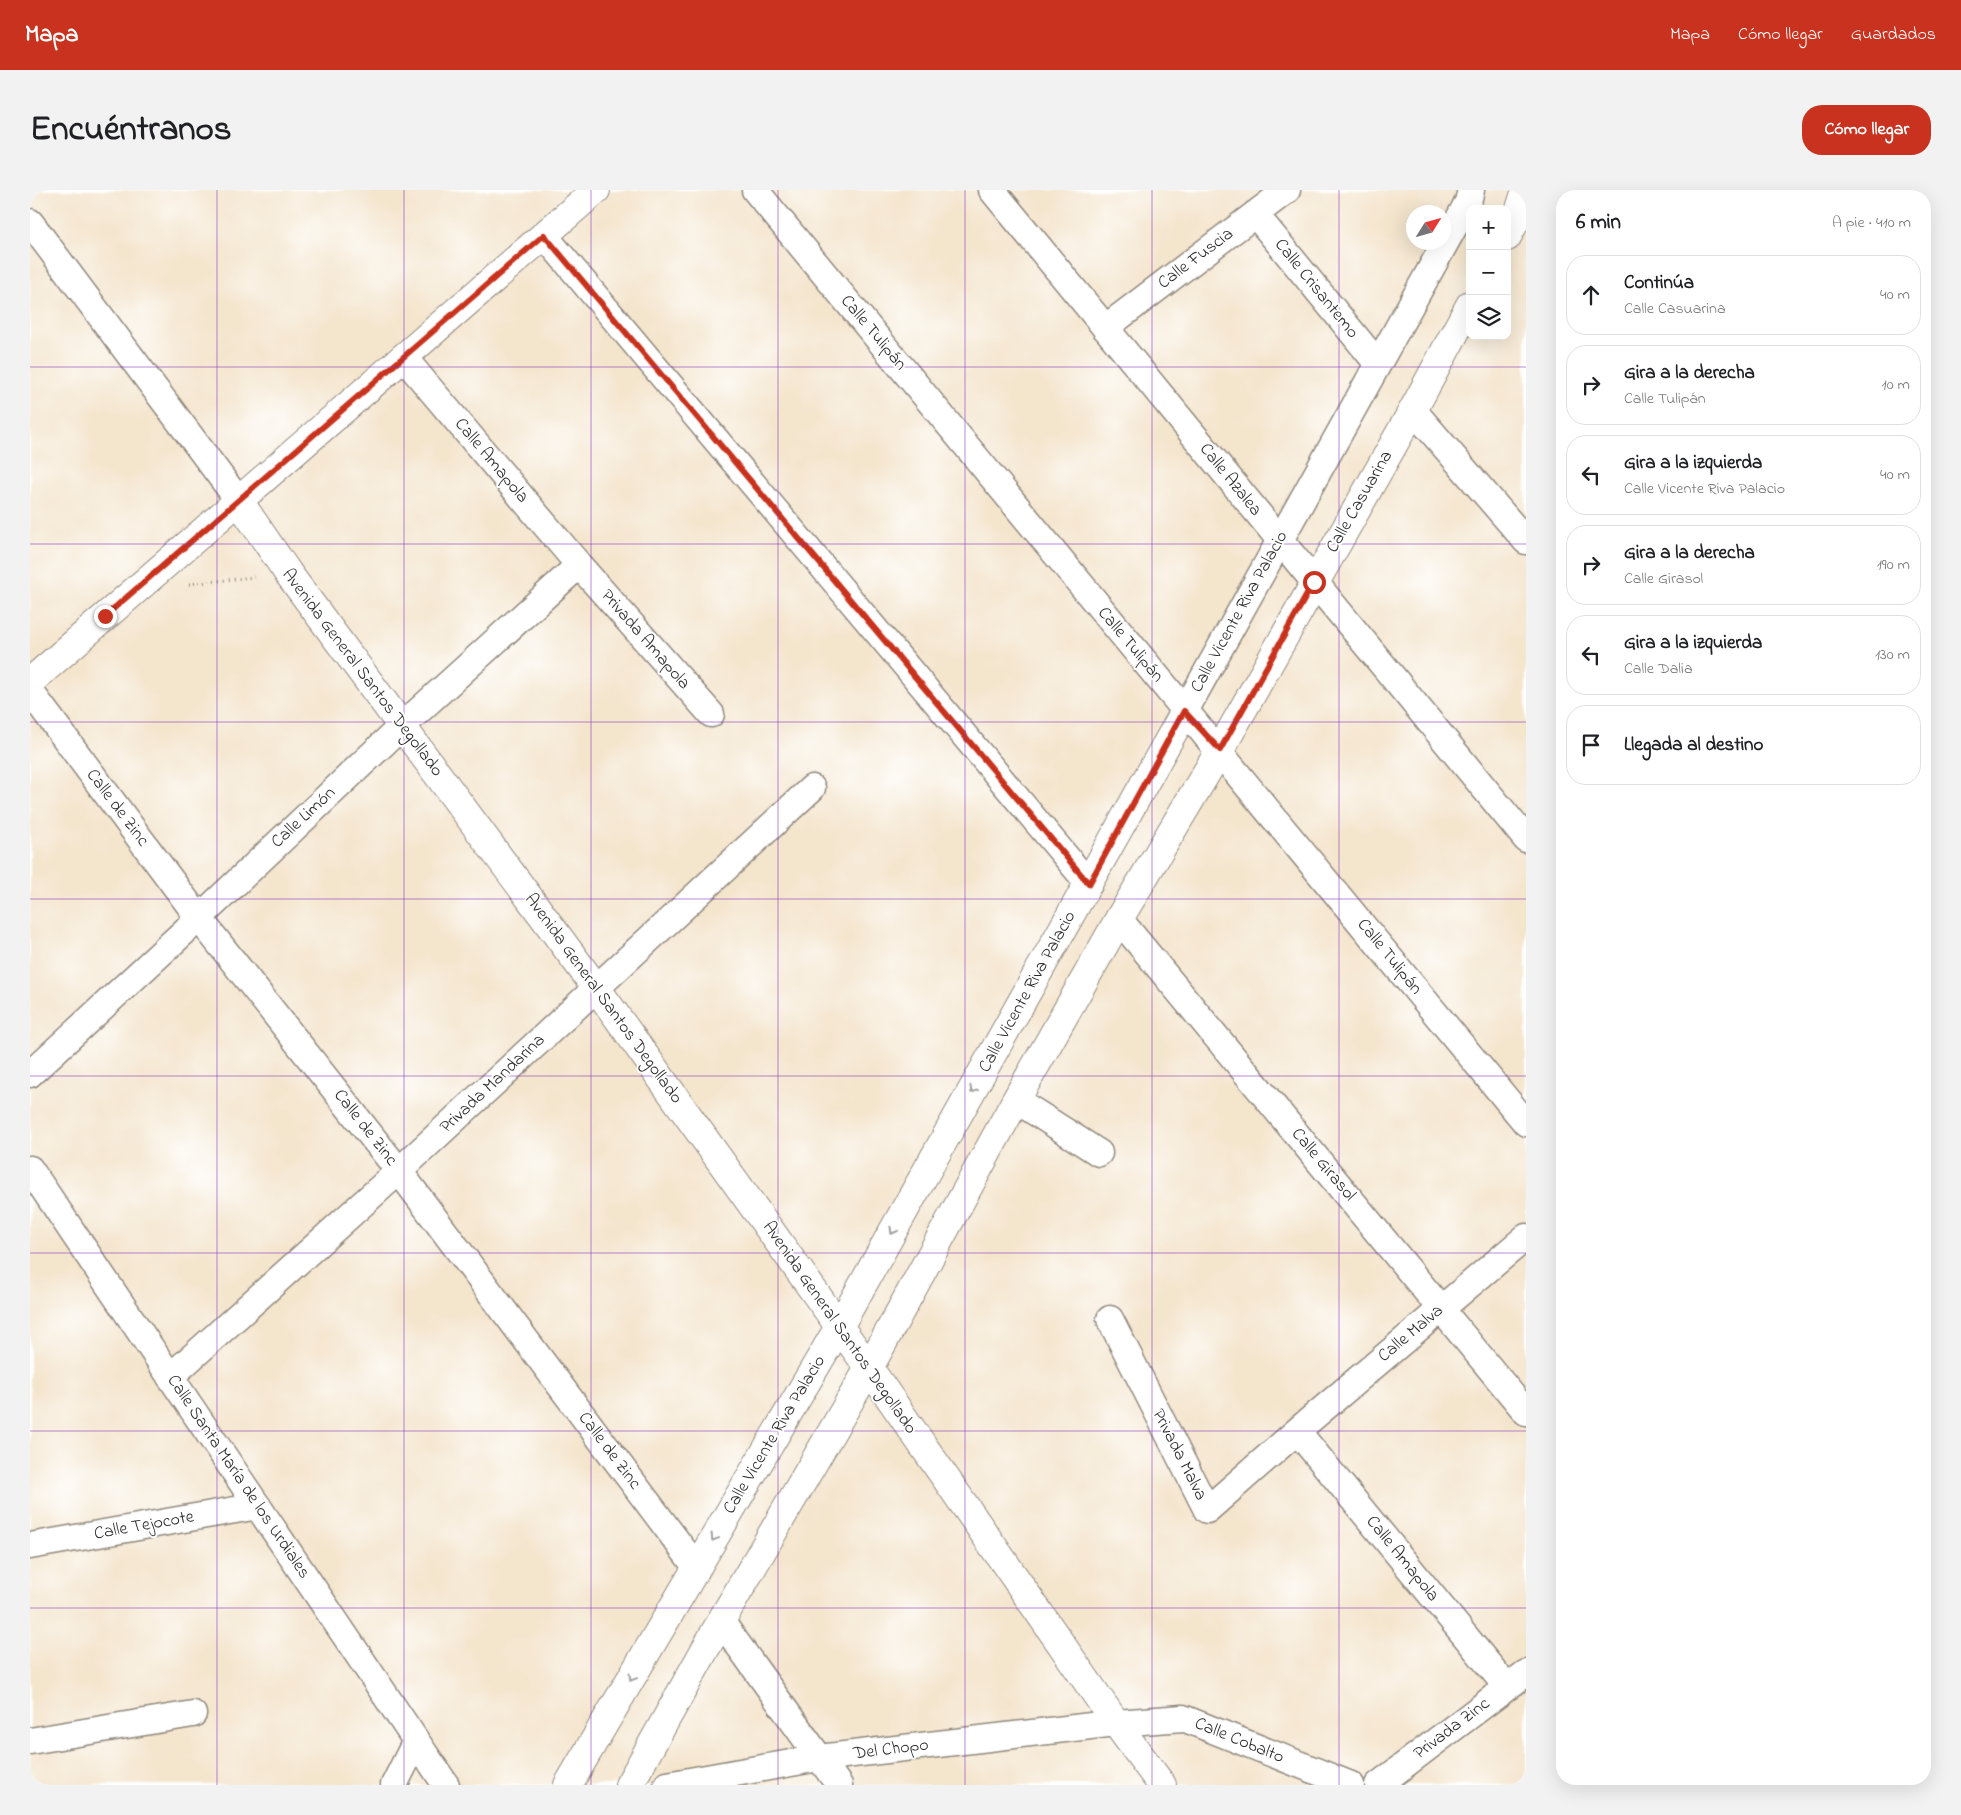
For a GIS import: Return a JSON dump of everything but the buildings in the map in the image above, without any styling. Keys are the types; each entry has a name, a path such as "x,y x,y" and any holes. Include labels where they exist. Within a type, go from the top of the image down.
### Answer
{"street":[{"path":"30,682 596,190"},
{"name":"Calle Tulipán","path":"755,190 1184,711 1220,750 1526,1123"},
{"name":"Calle Azalea","path":"992,190 1526,839"},
{"name":"Calle Fuscia","path":"1106,328 1287,190"},
{"name":"Calle Vicente Riva Palacio","path":"568,1785 839,1327 1089,884 1468,202 1471,190"},
{"path":"1517,228 1526,190"},
{"name":"Calle Crisantemo","path":"1255,214 1378,364"},
{"name":"Avenida General Santos Degollado","path":"30,222 597,989 869,1368 1116,1723 1162,1785"},
{"path":"544,235 1089,884"},
{"name":"Calle Casuarina","path":"1220,750 1413,410 1466,312"},
{"name":"Calle Amapola","path":"404,358 580,565"},
{"path":"1413,410 1526,541"},
{"name":"Privada Amapola","path":"580,565 711,714"},
{"name":"Calle Limón","path":"30,1074 199,918 402,726 580,565"},
{"name":"Calle de Zinc","path":"30,691 199,918 399,1171 697,1568"},
{"path":"636,1781 721,1621 869,1368 1016,1100 1119,919 1220,750"},
{"name":"Privada Mandarina","path":"170,1377 399,1171 812,788"},
{"name":"Calle Girasol","path":"1119,919 1526,1412"},
{"path":"1016,1100 1100,1153"},
{"name":"Calle Santa María de los Urdiales","path":"30,1169 446,1785"},
{"name":"Calle Malva","path":"1296,1431 1526,1237"},
{"name":"Privada Malva","path":"1110,1319 1207,1510 1296,1431"},
{"name":"Calle Amapola","path":"1296,1431 1517,1680"},
{"name":"Calle Tejocote","path":"30,1546 258,1506"},
{"path":"721,1621 839,1785"},
{"name":"Privada Zinc","path":"1378,1785 1517,1680"},
{"path":"30,1741 193,1714"},
{"name":"Del Chopo","path":"667,1785 819,1758 1116,1723 1183,1718"},
{"name":"Calle Cobalto","path":"1183,1718 1351,1785"},
{"path":"394,1785 416,1741"}],"path":[{"path":"184,585 288,573"}],"route":[{"path":"105,616 544,235 1089,884 1184,711 1220,750 1314,582"}]}
